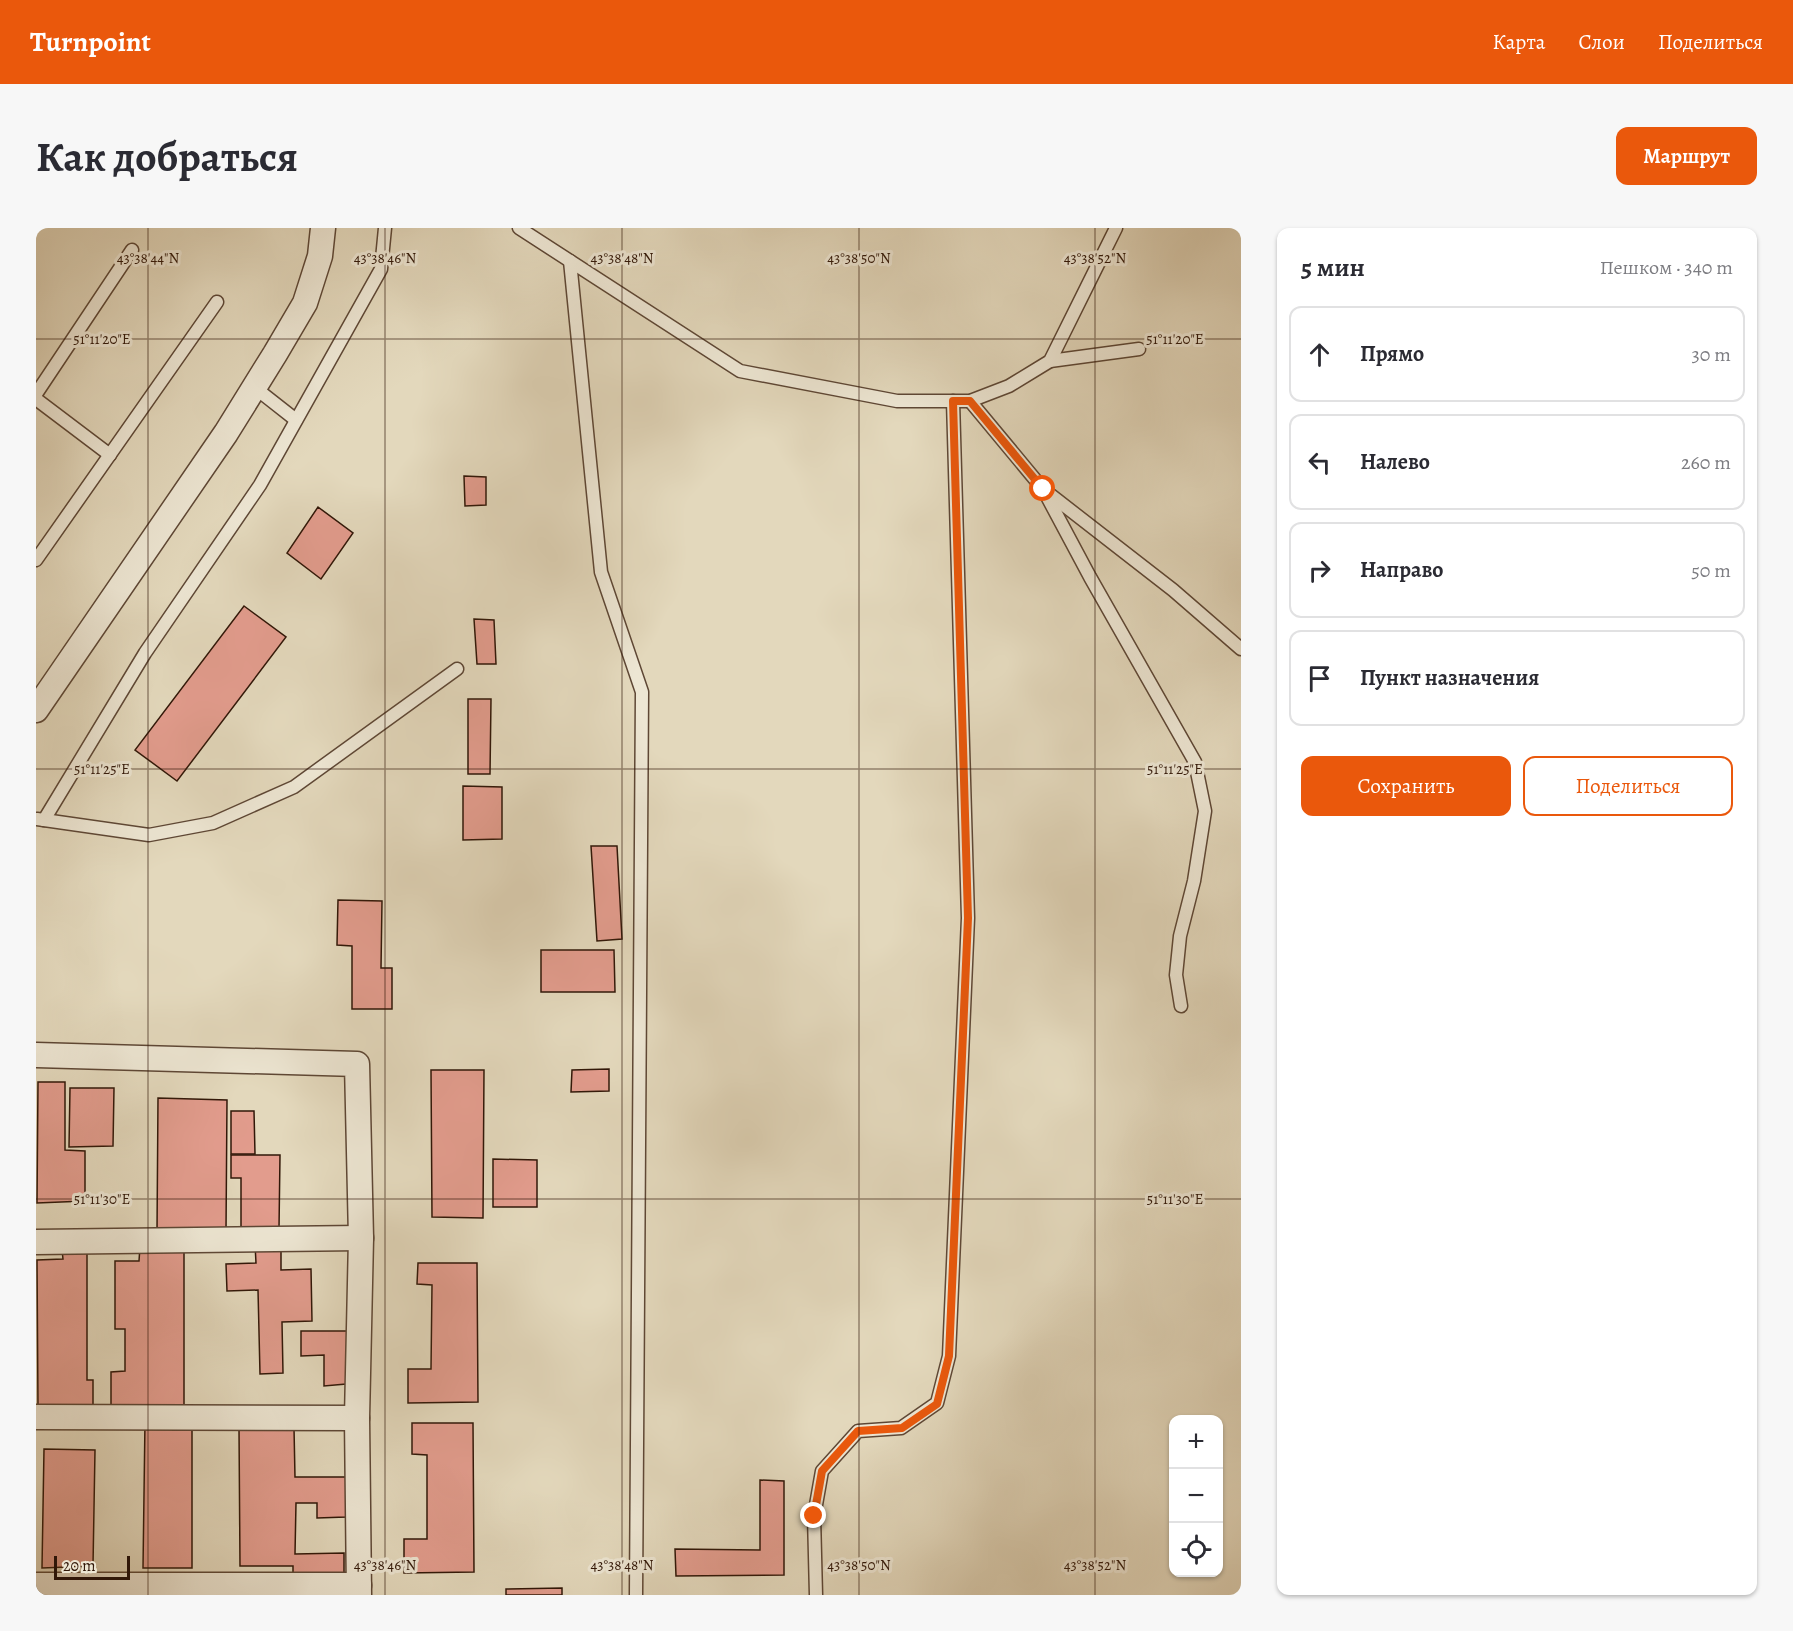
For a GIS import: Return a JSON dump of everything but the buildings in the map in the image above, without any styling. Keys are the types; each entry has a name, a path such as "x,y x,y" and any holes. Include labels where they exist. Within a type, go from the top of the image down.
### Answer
{"street":[{"path":"36,710 226,433 305,303 320,256 323,228"},
{"path":"36,1055 357,1064 361,1238 357,1418 359,1590 36,1585"},
{"path":"36,1242 361,1238"},
{"path":"36,1417 357,1418"}],"lane":[{"path":"385,228 381,269 260,485 145,653 40,819 149,835 213,823 294,787 457,669"},
{"path":"519,228 740,371 897,401 970,401 1009,386 1050,361 1139,349"},
{"path":"1050,361 1116,228"},
{"path":"36,394 132,249"},
{"path":"570,261 601,572 642,692 636,1595"},
{"path":"36,560 217,302"},
{"path":"254,387 296,420"},
{"path":"36,399 110,455"},
{"path":"816,1595 814,1516 822,1471 858,1431 902,1428 937,1404 949,1356 968,918 953,401"},
{"path":"970,401 1043,489 1089,577 1195,762 1206,812 1194,881 1180,936 1176,975 1181,1006"},
{"path":"1043,489 1173,590 1241,649"}],"route":[{"path":"814,1516 822,1471 858,1431 902,1428 937,1404 949,1356 968,918 953,401 970,401 1043,489"}]}
